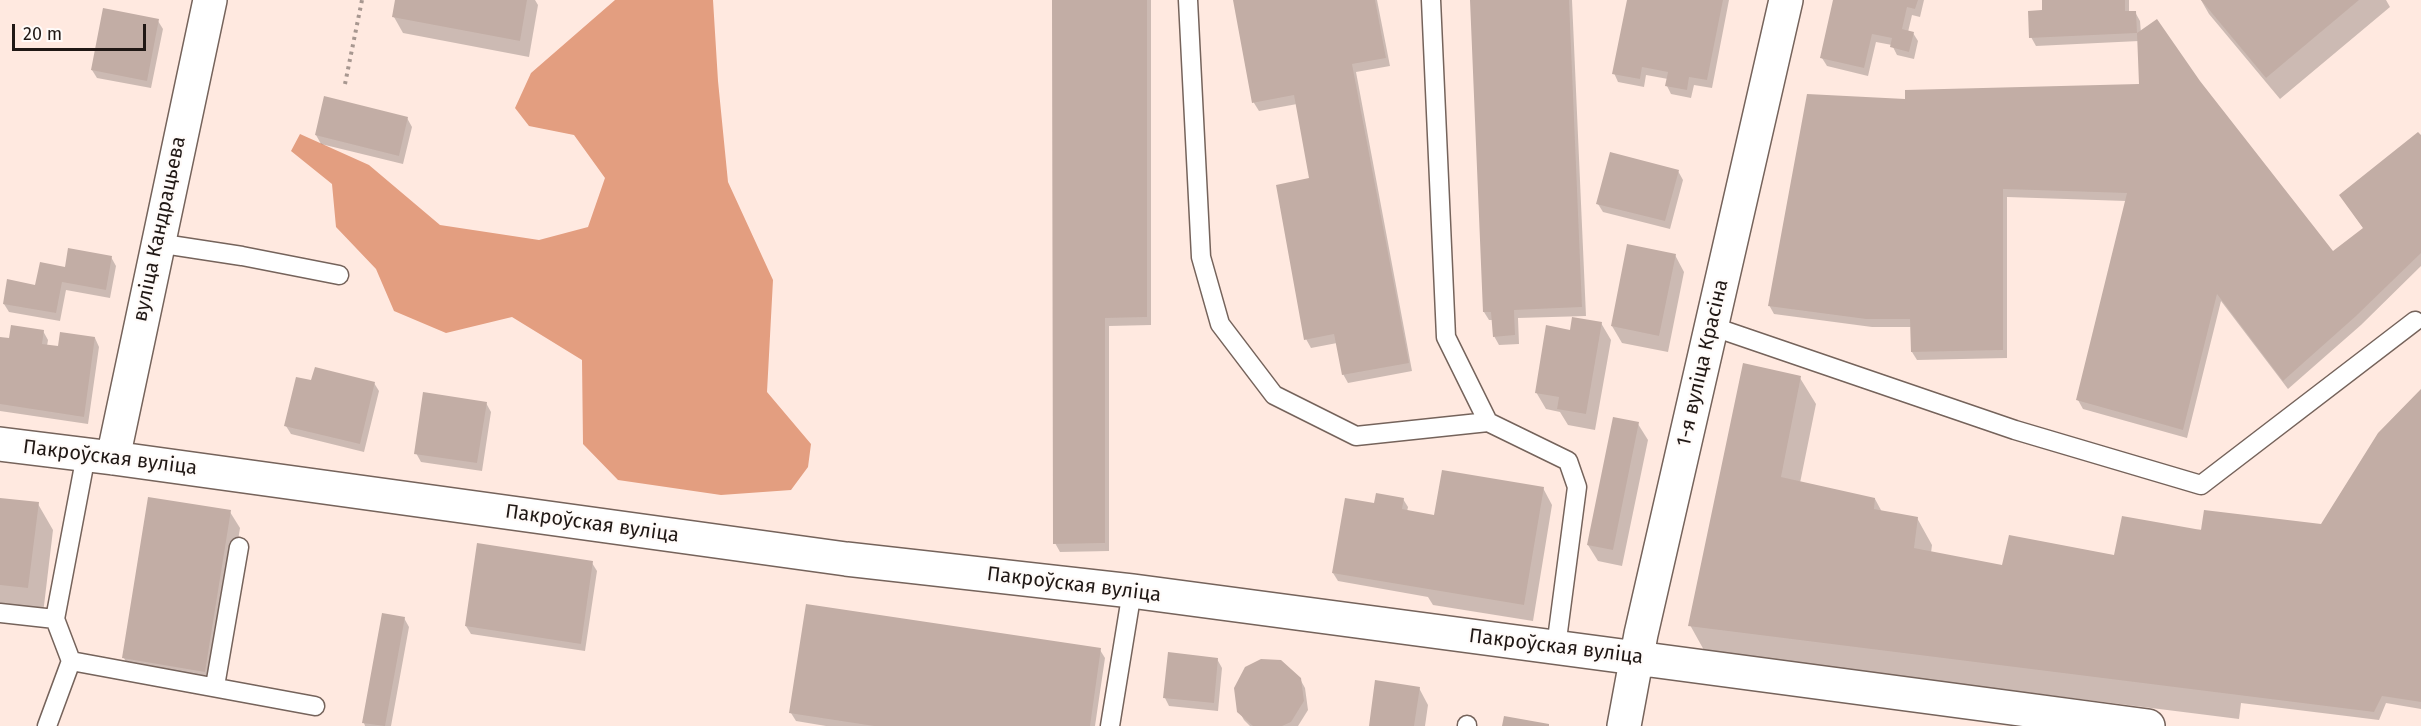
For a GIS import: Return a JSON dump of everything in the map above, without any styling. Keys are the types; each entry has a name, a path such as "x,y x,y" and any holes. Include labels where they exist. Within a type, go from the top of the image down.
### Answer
{"street":[{"name":"вуліца Кандрацьева","path":"99,456 157,243 210,0"},
{"name":"1-я вуліца Красіна","path":"1624,726 1636,657 1786,0"},
{"name":"Пакроўская вуліца","path":"0,444 846,559 1132,591 2148,726"}],"lane":[{"path":"1188,0 1201,257 1220,324 1274,395 1356,436 1488,422 1568,461 1577,487 1556,647"},
{"path":"1431,0 1446,337 1488,422"},
{"path":"157,243 242,256 339,275"},
{"path":"1711,326 2015,430 2201,485 2415,321"},
{"path":"46,726 71,661 55,619 99,456"},
{"path":"215,686 239,547"},
{"path":"1110,726 1132,591"},
{"path":"0,613 55,619"},
{"path":"71,661 315,706"}],"path":[{"path":"345,84 362,0"}],"shaded area":[{"path":"615,0 713,0 728,182 773,280 767,392 811,444 808,467 791,490 721,495 618,480 583,444 582,360 512,317 446,333 394,311 376,269 336,227 332,184 291,151 300,134 369,165 440,225 539,240 588,227 605,178 574,135 529,126 515,108 531,73"}],"building":[{"path":"395,0 527,0 520,41 392,17"},
{"path":"1052,0 1147,0 1147,317 1105,318 1105,543 1053,544"},
{"path":"1233,0 1375,0 1386,58 1352,64 1409,363 1342,375 1334,334 1304,340 1276,185 1309,178 1294,95 1252,103"},
{"path":"1470,0 1569,0 1582,307 1514,310 1515,335 1493,337 1491,312 1483,312"},
{"path":"1627,0 1723,0 1707,80 1689,77 1687,90 1665,86 1668,72 1642,67 1640,79 1612,74"},
{"path":"1833,0 1918,0 1915,9 1907,7 1902,29 1914,32 1909,52 1890,47 1892,38 1872,34 1864,68 1820,58"},
{"path":"2042,0 2125,0 2125,11 2136,11 2137,33 2029,38 2028,11 2042,10"},
{"path":"2201,0 2359,0 2266,78"},
{"path":"103,8 159,19 147,81 91,70"},
{"path":"2157,19 2200,81 2333,251 2363,228 2339,195 2418,132 2421,135 2421,253 2356,316 2283,381 2217,294 2183,430 2076,400 2127,193 2003,189 2003,350 1911,352 1910,319 1866,319 1768,306 1807,94 1905,99 1905,90 2139,84 2137,33"},
{"path":"324,96 408,117 399,156 315,135"},
{"path":"1610,152 1679,170 1665,221 1596,204"},
{"path":"1627,244 1676,254 1659,336 1611,326"},
{"path":"68,248 112,256 106,290 62,282 56,313 3,304 7,279 35,285 40,262 65,267"},
{"path":"1572,317 1602,322 1586,414 1557,409 1559,397 1535,393 1546,325 1570,330"},
{"path":"11,325 44,330 42,344 58,346 60,332 95,337 84,417 0,404 0,337 9,338"},
{"path":"1743,363 1801,376 1781,477 1875,498 1874,509 1918,517 1914,548 2002,565 2009,535 2114,555 2122,516 2201,530 2204,510 2321,524 2378,433 2421,389 2421,702 2382,696 2374,712 1688,626"},
{"path":"315,367 375,382 360,444 284,426 296,377 311,380"},
{"path":"423,392 487,402 477,463 414,454"},
{"path":"1613,417 1639,422 1613,550 1587,545"},
{"path":"1442,470 1544,487 1524,605 1332,573 1345,498 1374,503 1376,493 1404,498 1402,509 1434,515"},
{"path":"148,497 231,510 205,672 122,658"},
{"path":"0,498 39,502 28,588 0,585"},
{"path":"477,543 593,561 581,644 465,626"},
{"path":"806,604 1101,648 1090,726 874,726 789,713"},
{"path":"382,613 405,617 385,726 362,723"},
{"path":"1168,652 1218,658 1214,703 1163,698"},
{"path":"1261,659 1281,660 1301,678 1304,701 1291,722 1282,726 1253,726 1237,712 1234,688 1245,667"},
{"path":"1375,680 1420,687 1414,726 1369,726"},
{"path":"1504,716 1549,724 1549,726 1502,726"}]}
